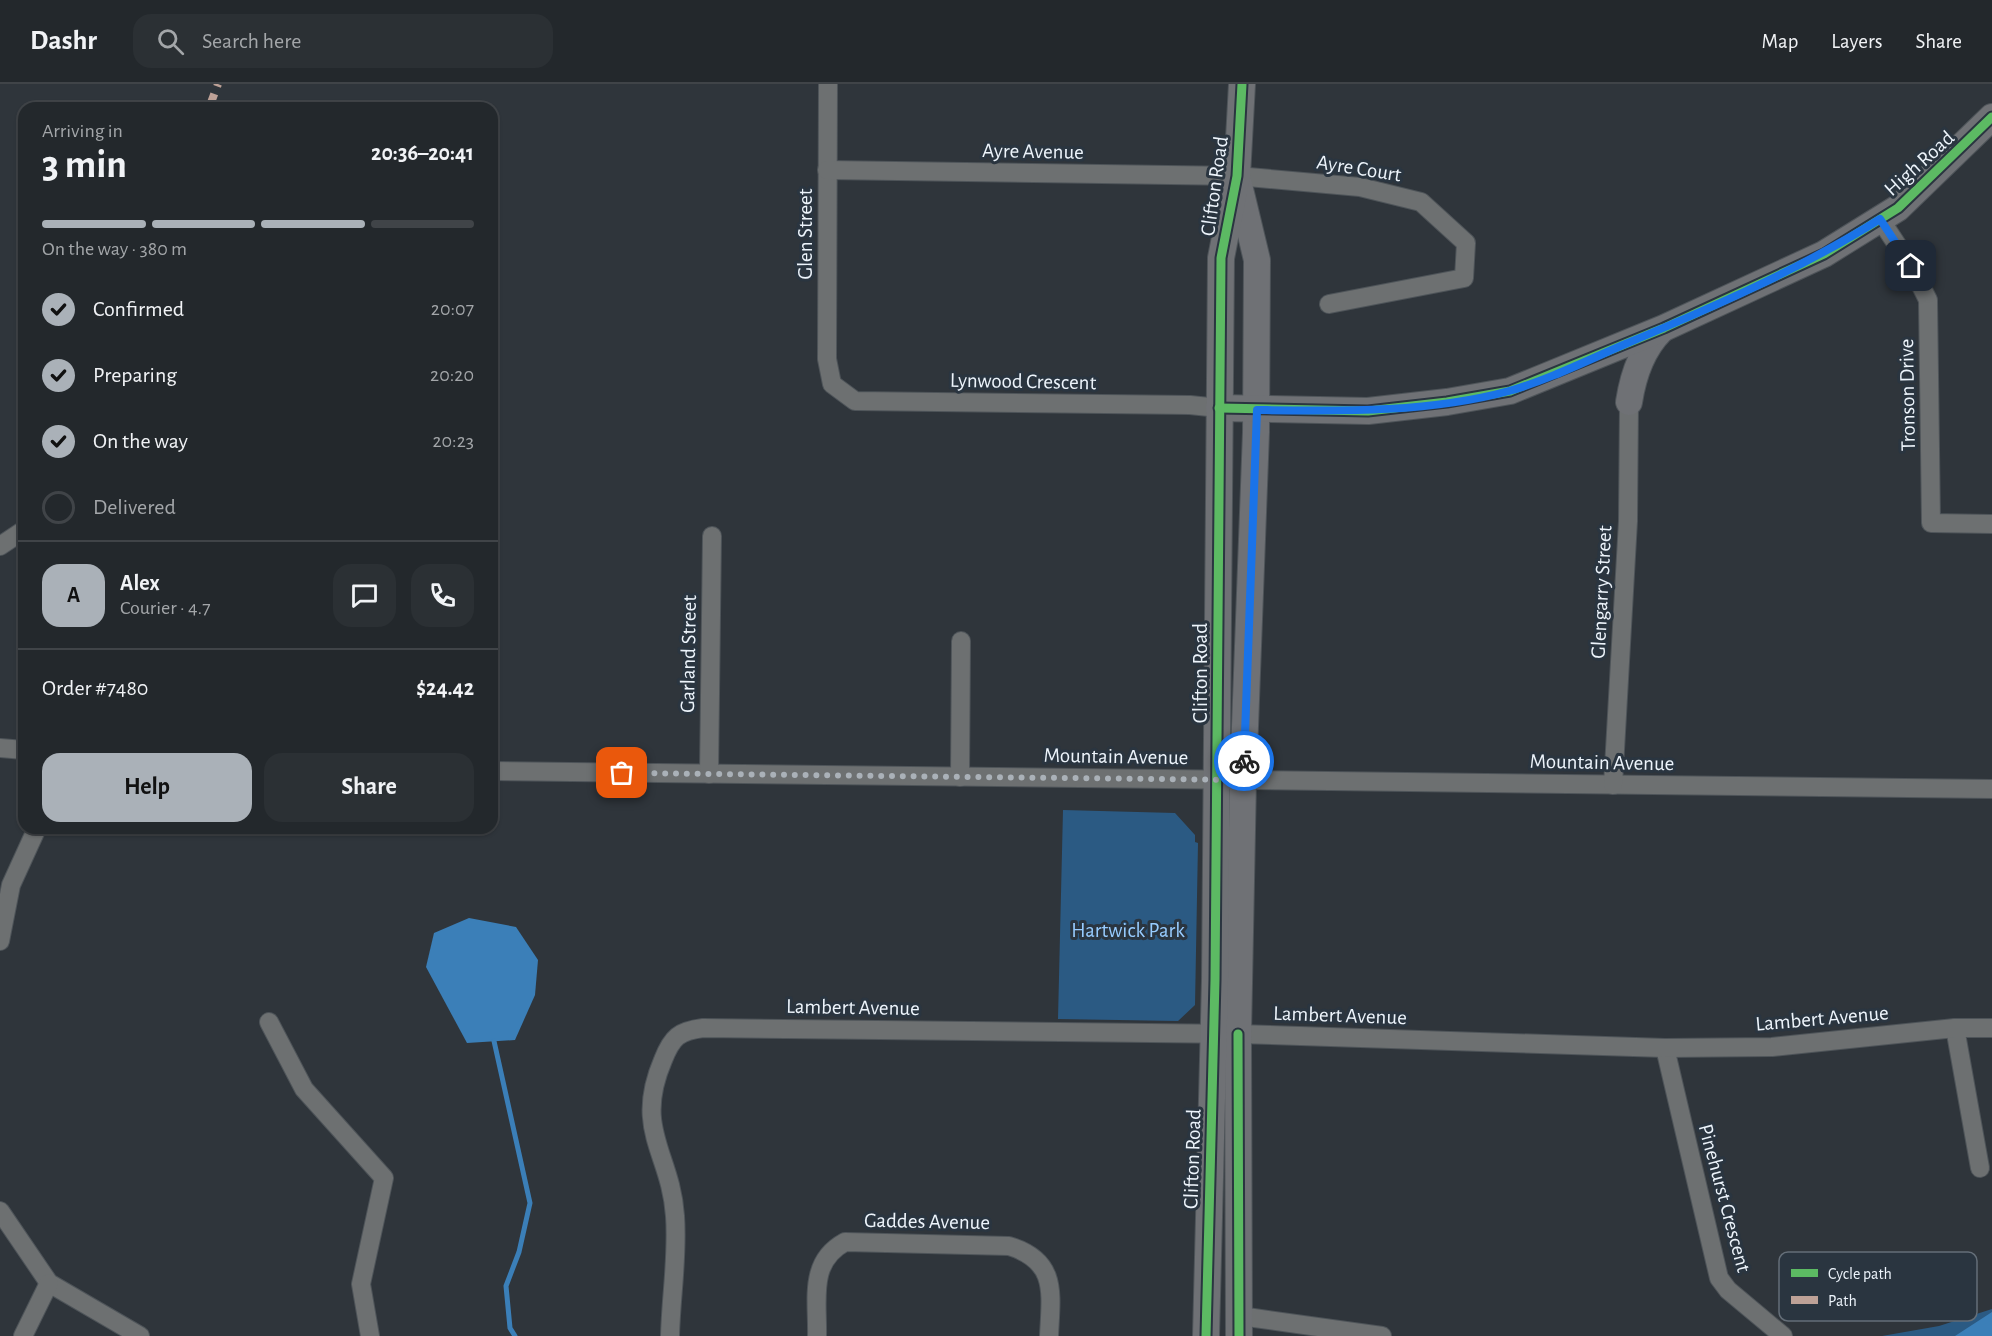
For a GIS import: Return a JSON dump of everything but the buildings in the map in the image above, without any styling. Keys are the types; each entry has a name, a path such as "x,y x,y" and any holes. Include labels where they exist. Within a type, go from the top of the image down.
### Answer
{"main road":[{"name":"Clifton Road","path":"1240,1326 1217,780 1221,258 1237,176 1242,84"},
{"name":"High Road","path":"1219,408 1368,411 1447,402 1510,391 1664,328 1824,254 1898,208 1992,117"},
{"name":"Clifton Road","path":"1206,1336 1243,780 1257,410 1257,260 1237,176"},
{"path":"1629,402 1649,342 1664,328"}],"street":[{"name":"Glen Street","path":"828,84 827,359 832,384"},
{"name":"Ayre Avenue","path":"827,170 1237,176"},
{"name":"Ayre Court","path":"1237,176 1360,187 1421,202 1466,243 1464,278 1329,304"},
{"name":"Tronson Drive","path":"1880,219 1911,266 1928,300 1931,523 1992,524"},
{"name":"Lynwood Crescent","path":"832,384 855,401 1190,405 1219,408"},
{"name":"Glengarry Street","path":"1612,785 1628,521 1629,402"},
{"path":"0,546 18,534"},
{"name":"Garland Street","path":"709,774 712,536"},
{"path":"960,777 961,640"},
{"path":"0,748 18,750"},
{"name":"Mountain Avenue","path":"498,771 1992,789"},
{"path":"0,941 11,885 34,835"},
{"path":"269,1022 304,1089 384,1178 361,1284 370,1336"},
{"name":"Lambert Avenue","path":"670,1336 675,1266 675,1213 669,1183 654,1138 650,1109 656,1075 666,1051 675,1038 685,1031 703,1028 1226,1034 1665,1048 1772,1047 1955,1028 1992,1028"},
{"path":"1955,1028 1980,1168"},
{"name":"Pinehurst Crescent","path":"1665,1048 1719,1278 1728,1290 1783,1336"},
{"path":"0,1212 49,1283 140,1336"},
{"name":"Gaddes Avenue","path":"817,1336 819,1269 825,1257 844,1242 1009,1246 1023,1250 1038,1260 1045,1269 1051,1293 1049,1336"},
{"path":"23,1336 49,1283"},
{"path":"1240,1326 1382,1336"}],"green space":[{"name":"Hartwick Park","path":"1063,810 1175,813 1195,835 1195,842 1198,843 1195,1005 1178,1021 1058,1019"},
{"path":"1992,1309 1992,1336 1882,1336 1955,1321 1977,1321 1977,1314"}],"shaded area":[{"path":"469,918 516,927 538,960 535,995 515,1040 467,1043 426,967 434,933"},
{"path":"1992,1312 1992,1336 1955,1336"}],"waterway":[{"path":"494,1041 530,1203 519,1252 506,1286 510,1328 515,1336"}],"marked path":[{"path":"211,102 218,84"}],"cycle path":[{"path":"1206,1336 1215,980 1221,258 1237,176 1242,84"},
{"path":"1219,408 1368,411 1447,402 1510,391 1664,328 1824,254 1898,208 1992,117"},
{"path":"1238,1034 1239,1336"}],"way so far":[{"path":"622,773 1243,780 1244,761"}],"route":[{"path":"1244,761 1257,410 1368,411 1447,402 1510,391 1664,328 1804,264 1880,219 1911,266"}]}
